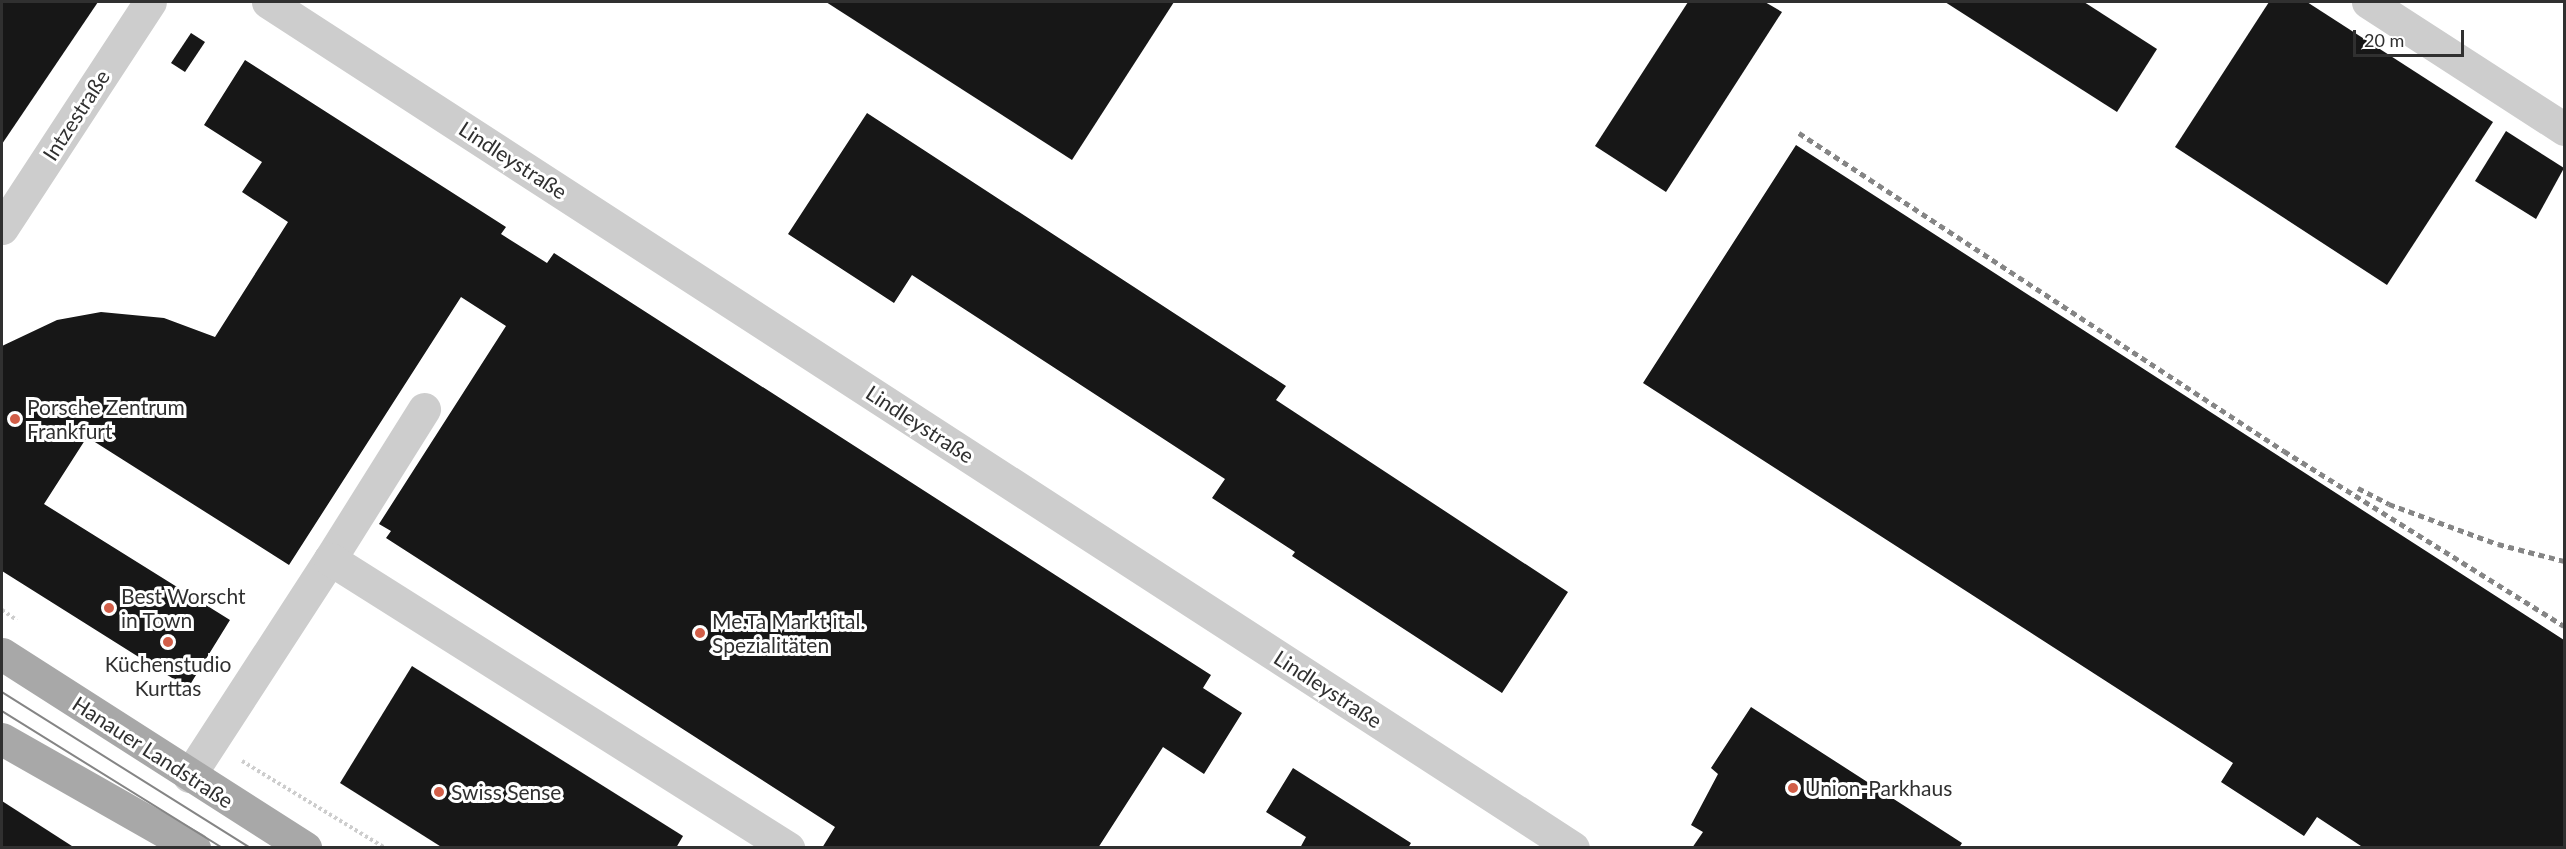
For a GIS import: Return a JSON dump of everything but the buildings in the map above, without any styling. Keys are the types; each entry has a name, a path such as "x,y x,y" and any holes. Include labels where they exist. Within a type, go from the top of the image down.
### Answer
{"main road":[{"name":"Hanauer Landstraße","path":"2,654 189,776 305,848"},
{"path":"2,739 194,848"}],"street":[{"name":"Intzestraße","path":"2,227 150,2"},
{"name":"Lindleystraße","path":"268,2 1573,848"},
{"path":"2368,2 2565,129"},
{"path":"189,776 424,409"},
{"path":"330,559 788,848"}],"path":[{"path":"211,742 385,848"}],"tram line":[{"path":"2,692 251,848"},
{"path":"2,711 223,848"}],"railway":[{"path":"1799,133 2284,451 2564,626"},
{"path":"2358,488 2389,504 2498,544 2564,561"}],"place":[{"name":"Porsche Zentrum Frankfurt","path":"15,419"},
{"name":"Best Worscht in Town","path":"109,608"},
{"name":"Me.Ta Markt ital. Spezialitäten","path":"700,633"},
{"name":"Küchenstudio Kurttas","path":"168,642"},
{"name":"Union-Parkhaus","path":"1793,788"},
{"name":"Swiss Sense","path":"439,792"}]}
